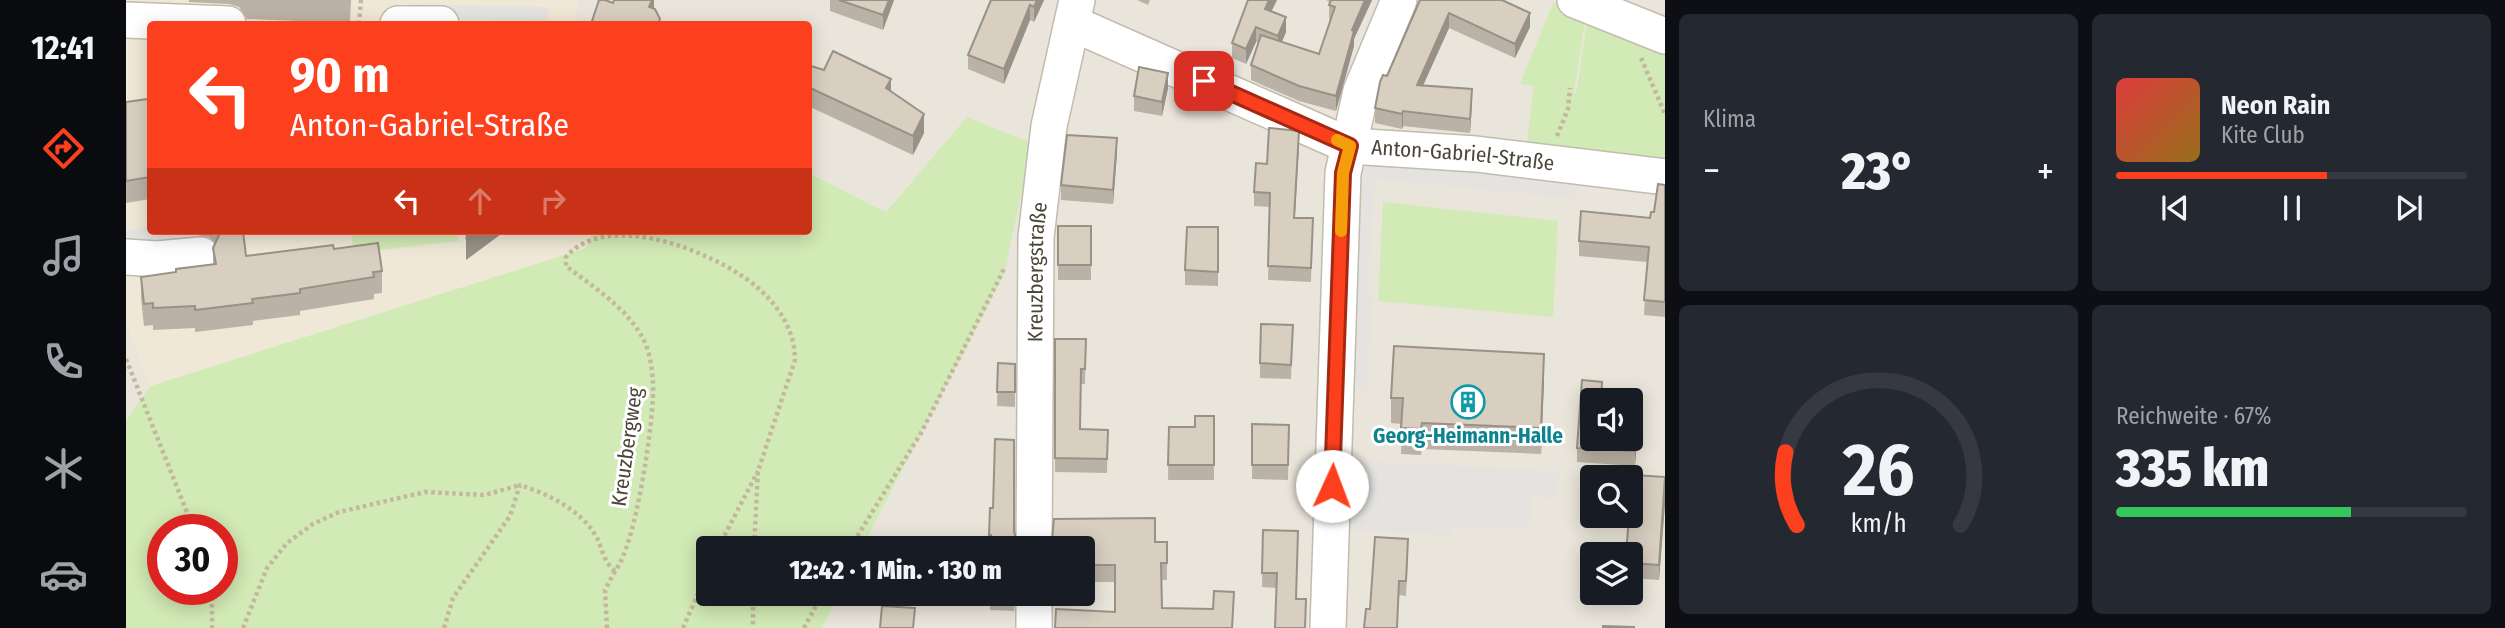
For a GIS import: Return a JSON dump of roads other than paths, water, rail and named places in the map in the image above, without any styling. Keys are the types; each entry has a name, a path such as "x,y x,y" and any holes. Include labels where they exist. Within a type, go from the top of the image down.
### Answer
{"street":[{"path":"1328,628 1343,173 1361,91 1399,0"},
{"path":"1575,0 1665,36"},
{"name":"Anton-Gabriel-Straße","path":"1076,12 1350,146 1476,154 1665,177"},
{"name":"Kreuzbergstraße","path":"1034,536 1036,237 1049,126 1076,12"},
{"path":"126,20 152,21"},
{"path":"126,257 157,259 201,255"},
{"path":"1034,606 1034,628"}],"place":[{"name":"Georg-Heimann-Halle","path":"1468,402"}]}
